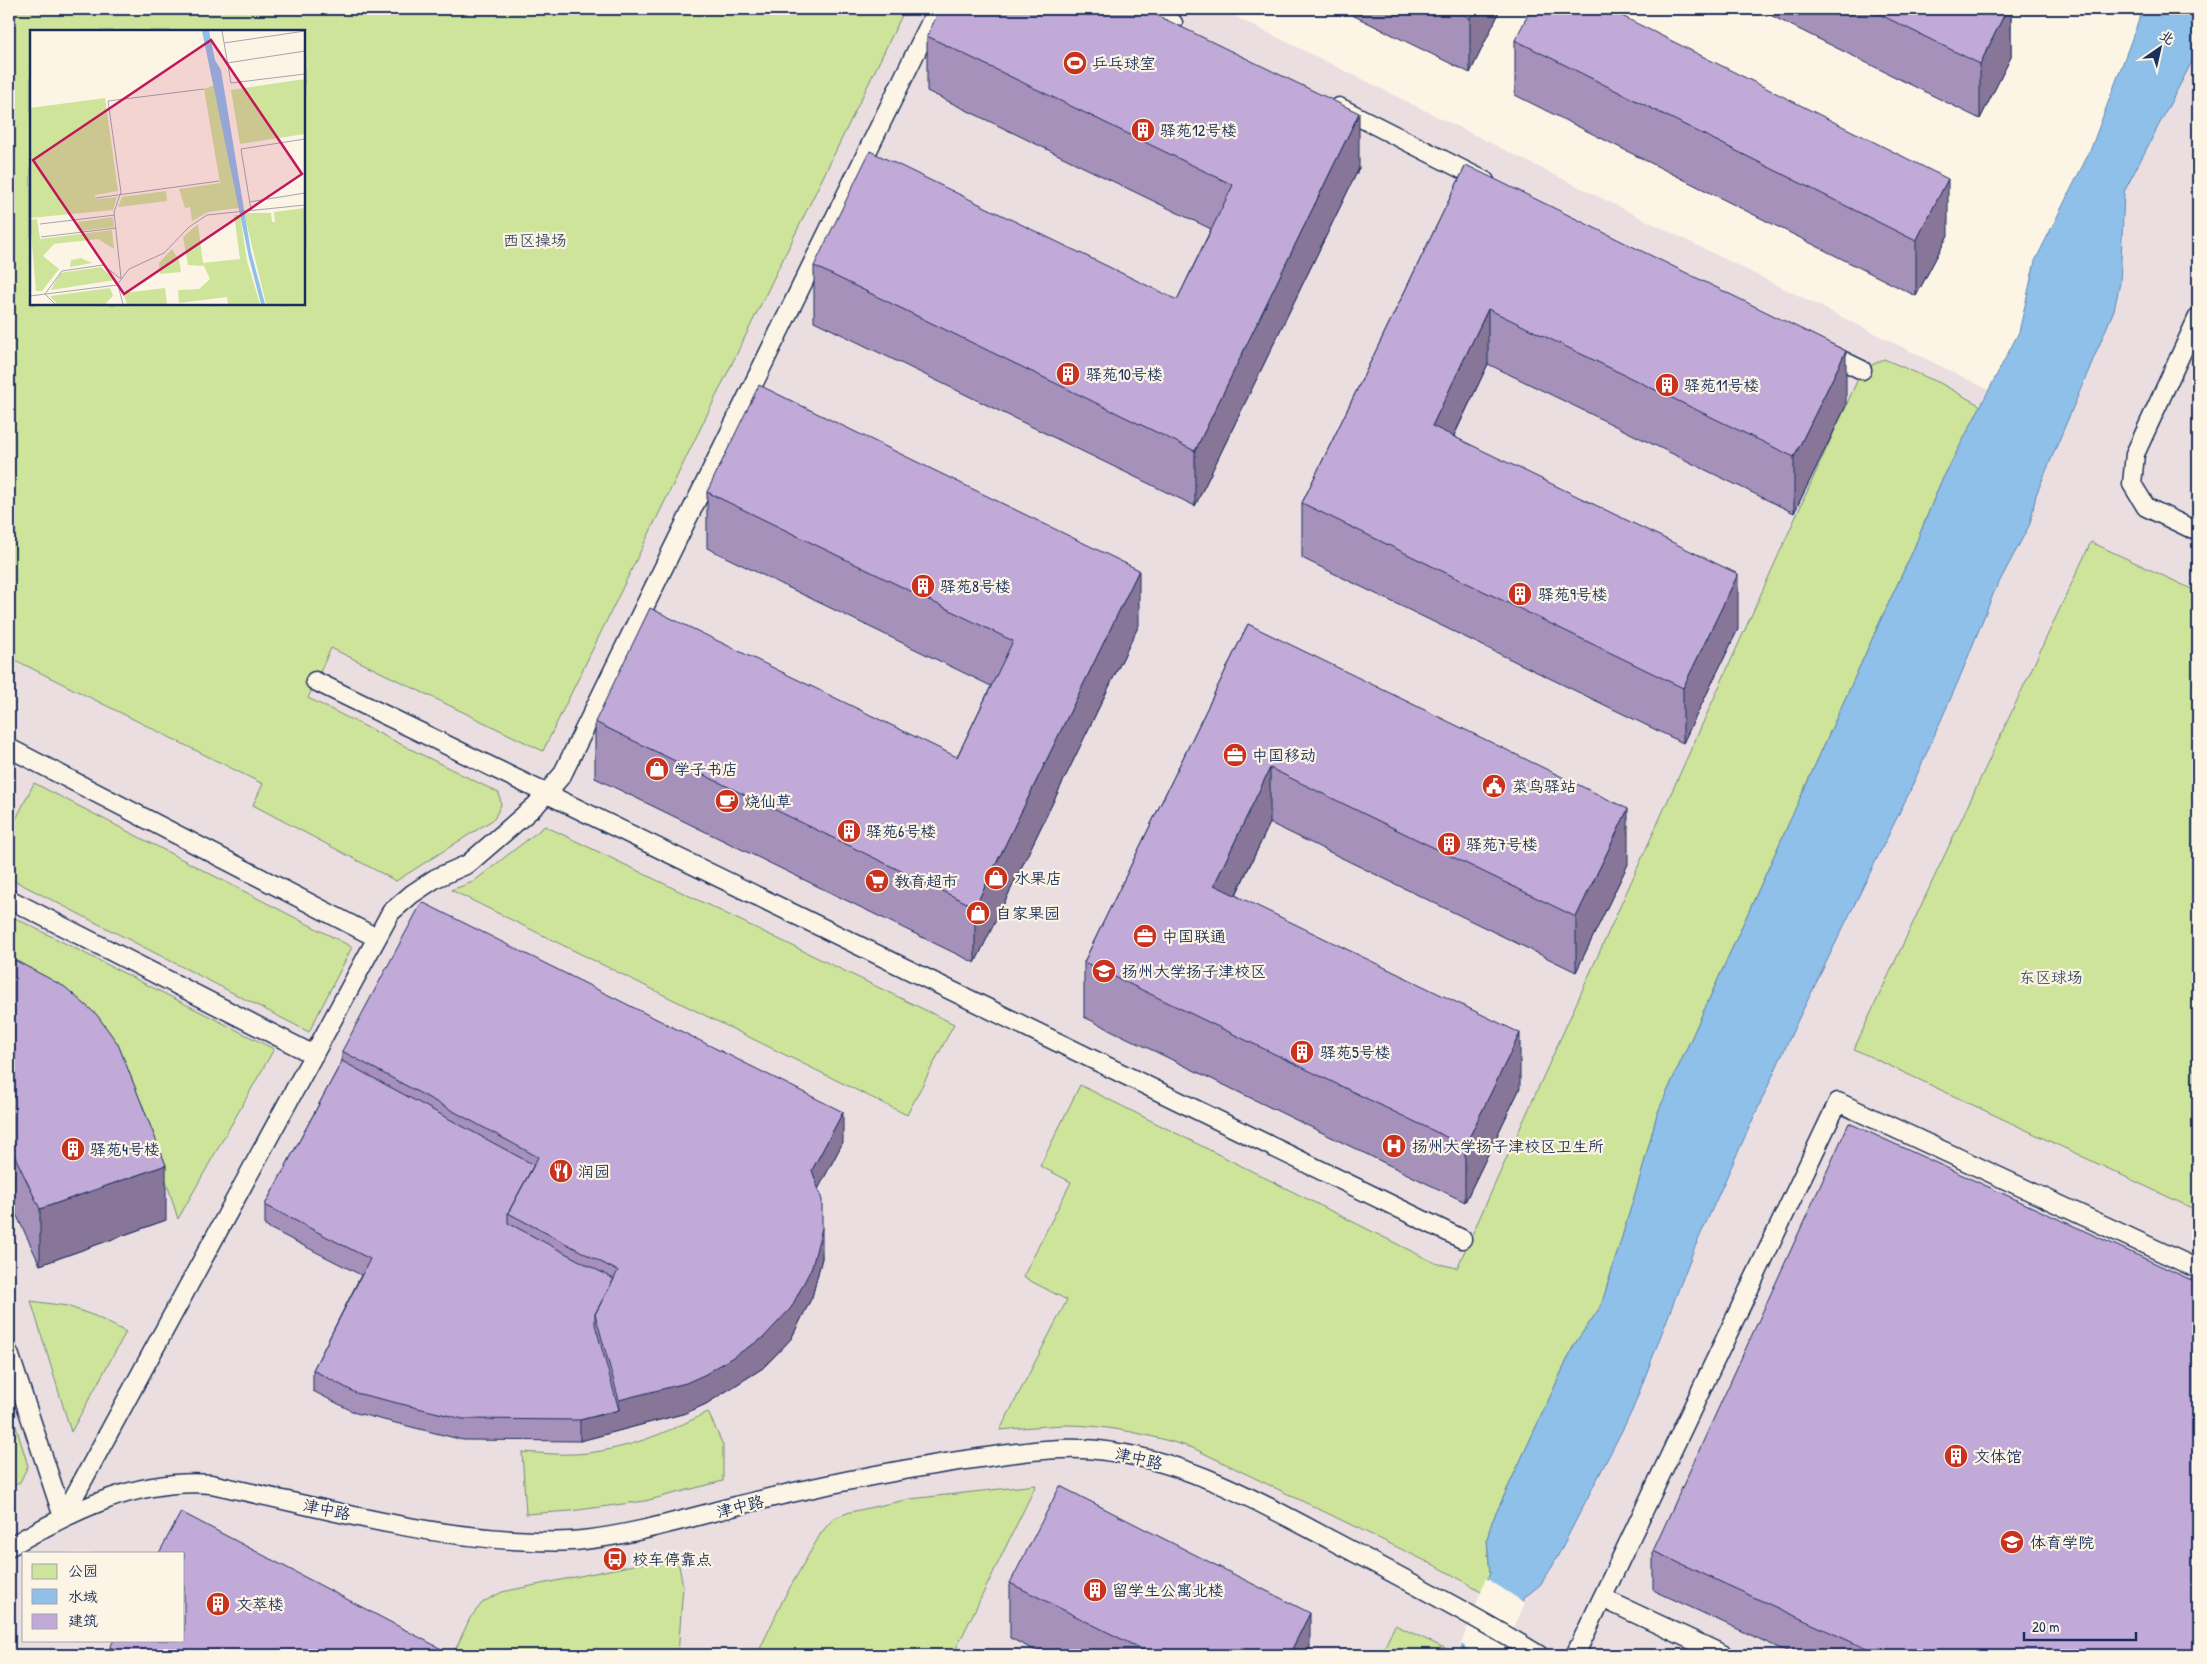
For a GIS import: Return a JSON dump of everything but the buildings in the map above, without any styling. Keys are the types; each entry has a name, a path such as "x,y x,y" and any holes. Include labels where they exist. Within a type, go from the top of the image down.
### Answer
{"lane":[{"path":"63,1517 391,912 412,894 436,878 468,864 546,794 562,775 937,9"},
{"path":"1144,9 1188,31"},
{"path":"1320,97 1497,186"},
{"path":"2198,317 2135,454 2132,484 2146,507 2198,532"},
{"path":"1809,344 1862,370"},
{"path":"315,681 1462,1239"},
{"path":"9,748 377,938"},
{"path":"9,899 314,1055"},
{"path":"1575,1655 1838,1102 2198,1269"},
{"path":"9,1352 63,1517"},
{"name":"津中路","path":"9,1547 63,1517 118,1494 166,1484 190,1482 212,1484 437,1533 504,1539 581,1541 640,1531 808,1489 945,1462 1050,1449 1085,1449 1137,1457 1201,1476 1256,1500 1455,1606 1539,1655"},
{"path":"1602,1598 1724,1655"}],"shaded area":[{"name":"扬州大学扬子津校区","path":"9,9 1220,9 1989,390 2021,372 2198,9 2198,1655 9,1655"}],"green space":[{"name":"西区操场","path":"9,9 905,9 543,751 331,648 308,698 499,793 501,805 494,819 396,881 253,805 263,784 9,657"},
{"path":"1884,359 1940,383 1981,406 1940,484 1912,553 1657,1114 1642,1171 1601,1306 1574,1345 1491,1524 1487,1540 1490,1573 1483,1592 1440,1568 1193,1448 1146,1435 1081,1425 1040,1426 1000,1430 1067,1300 1023,1277 1071,1182 1040,1166 1080,1085 1435,1263 1457,1268 1862,370"},
{"name":"东区球场","path":"2091,542 2198,592 2198,1211 1854,1049"},
{"path":"34,783 352,947 309,1032 9,878 9,833"},
{"path":"545,826 954,1024 907,1115 451,890 473,882"},
{"path":"9,915 274,1049 178,1219 143,1106 107,1043 9,993"},
{"path":"31,1301 67,1306 95,1316 126,1332 71,1432"},
{"path":"9,1403 28,1466 20,1482 9,1489"},
{"path":"708,1412 723,1445 723,1481 645,1501 571,1511 526,1514 522,1452 569,1454 611,1449 660,1434"},
{"path":"1036,1485 953,1655 757,1655 784,1598 821,1533 834,1518 850,1512 910,1499"},
{"path":"677,1556 683,1586 678,1655 453,1655 470,1618 483,1602 502,1592"},
{"path":"1395,1625 1451,1651 1449,1655 1381,1655"}],"water":[{"path":"2143,9 2198,9 2198,50 2124,192 2120,283 2114,310 2036,495 2030,524 1994,592 1960,677 1909,793 1797,1022 1694,1249 1632,1411 1552,1567 1540,1585 1525,1597 1499,1655 1459,1655 1490,1573 1487,1540 1491,1524 1574,1345 1601,1306 1642,1171 1657,1114 1912,553 1940,484 2019,332 2035,261 2090,151"}],"pier":[{"path":"1486,1578 1525,1603 1502,1655 1478,1655 1461,1644"}],"place":[{"name":"乒乓球室","path":"1075,63"},
{"name":"驿苑12号楼","path":"1143,130"},
{"name":"驿苑10号楼","path":"1068,374"},
{"name":"驿苑11号楼","path":"1667,385"},
{"name":"驿苑8号楼","path":"923,586"},
{"name":"驿苑9号楼","path":"1520,594"},
{"name":"中国移动","path":"1235,755"},
{"name":"学子书店","path":"657,769"},
{"name":"菜鸟驿站","path":"1494,786"},
{"name":"烧仙草","path":"727,801"},
{"name":"驿苑6号楼","path":"849,831"},
{"name":"驿苑7号楼","path":"1449,844"},
{"name":"水果店","path":"996,878"},
{"name":"教育超市","path":"877,881"},
{"name":"自家果园","path":"978,913"},
{"name":"中国联通","path":"1145,936"},
{"name":"扬州大学扬子津校区","path":"1104,971"},
{"name":"驿苑5号楼","path":"1302,1052"},
{"name":"扬州大学扬子津校区卫生所","path":"1394,1146"},
{"name":"驿苑4号楼","path":"73,1149"},
{"name":"润园","path":"561,1171"},
{"name":"文体馆","path":"1956,1456"},
{"name":"体育学院","path":"2012,1542"},
{"name":"校车停靠点","path":"615,1559"},
{"name":"留学生公寓北楼","path":"1095,1590"},
{"name":"文萃楼","path":"218,1604"}]}
